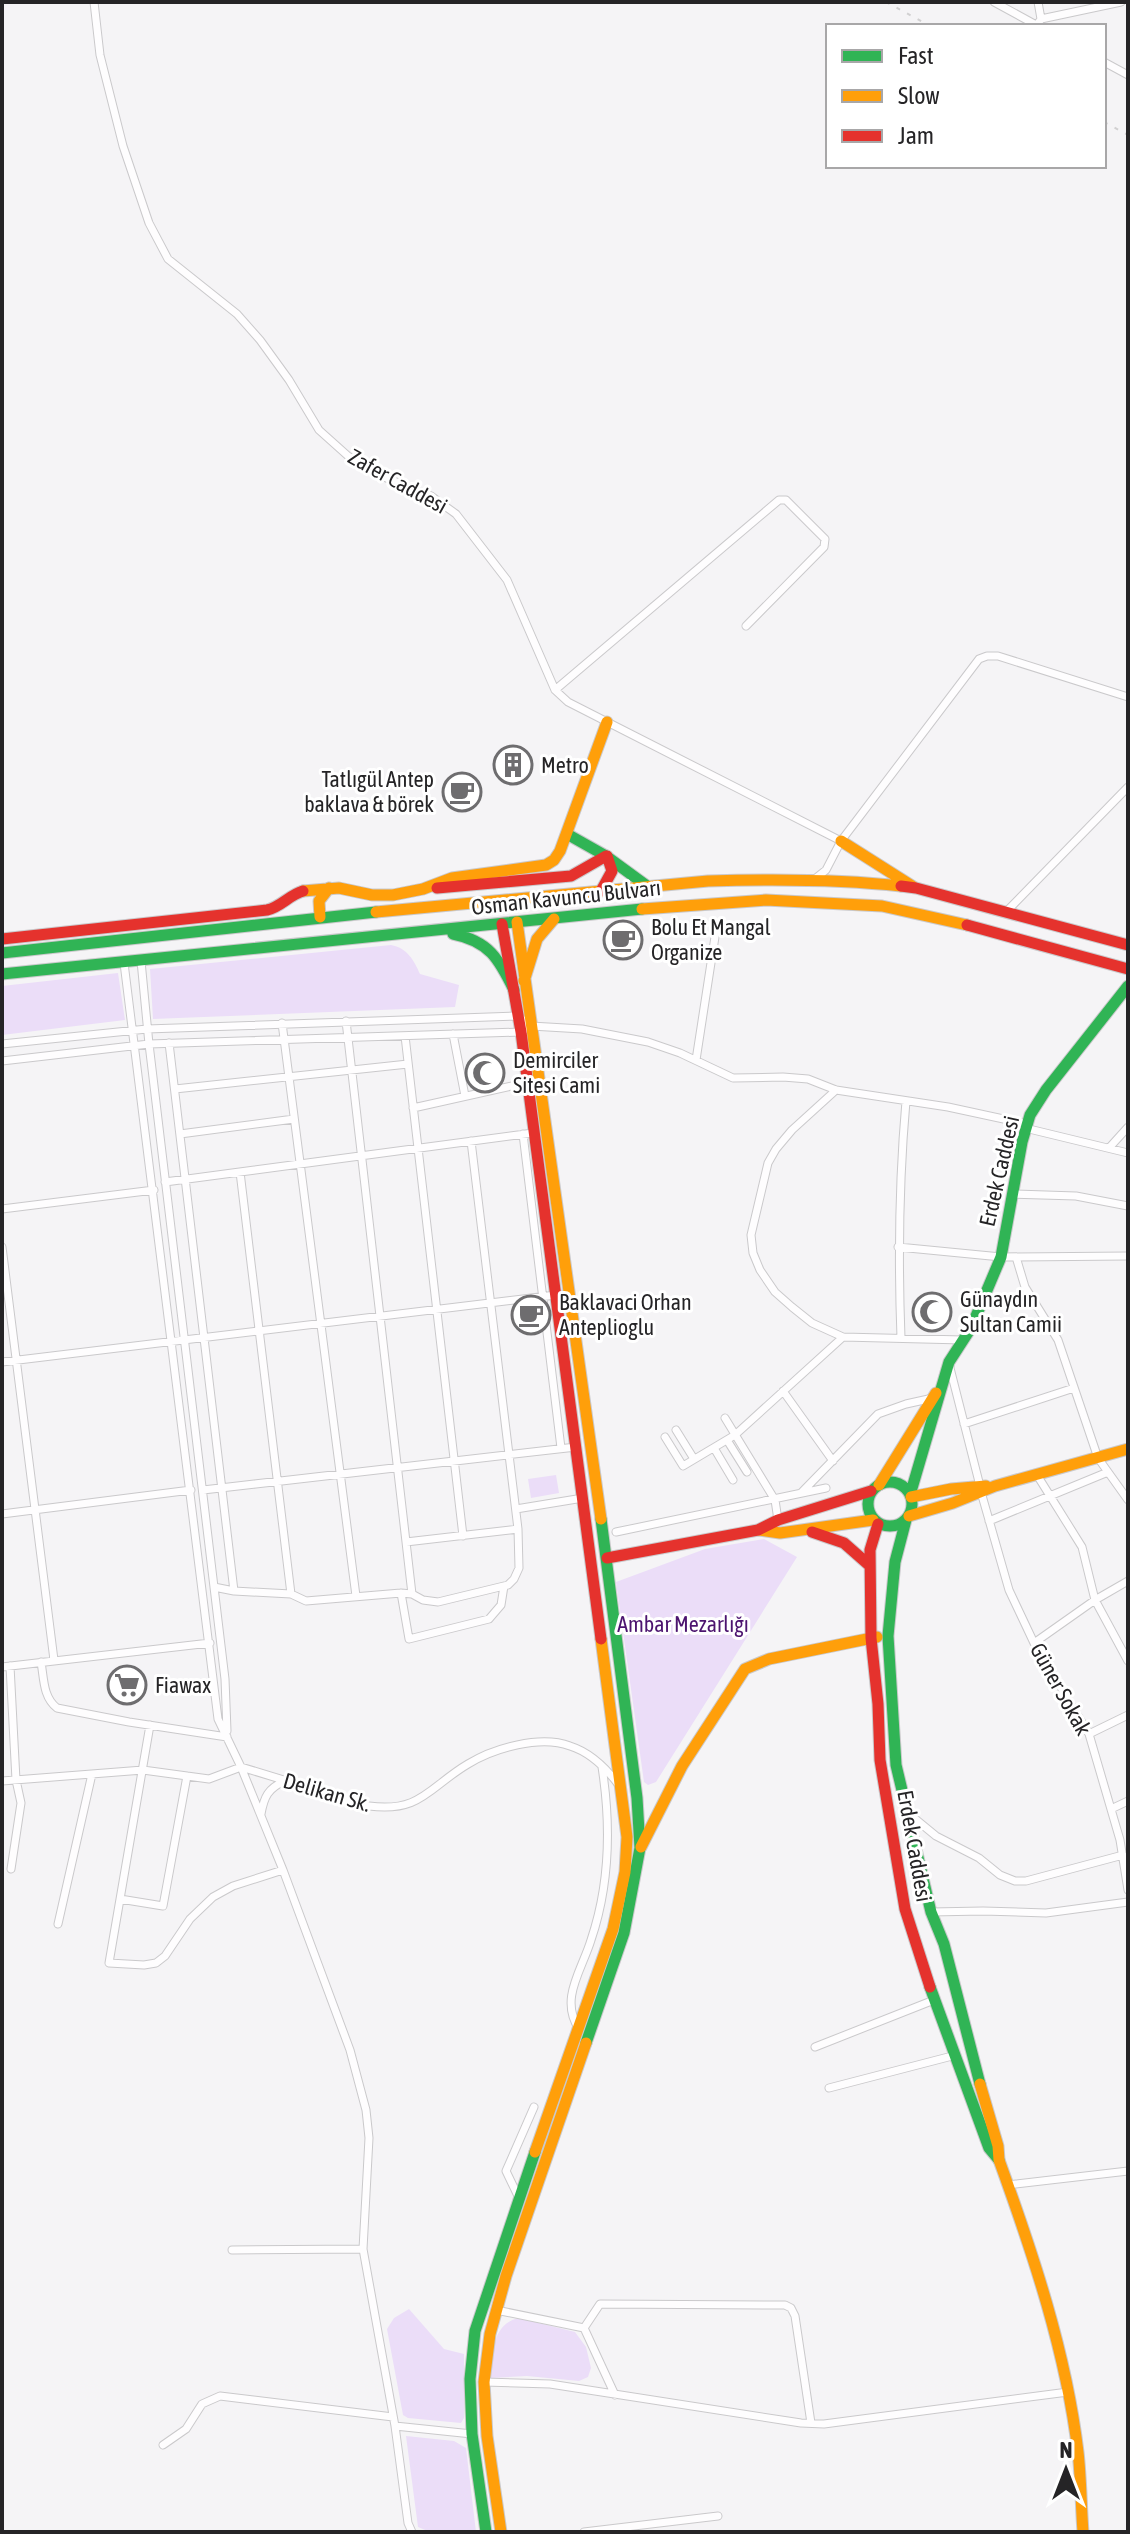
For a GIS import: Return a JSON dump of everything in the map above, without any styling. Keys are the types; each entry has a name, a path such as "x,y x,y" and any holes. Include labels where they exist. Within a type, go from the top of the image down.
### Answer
{"main road":[{"path":"423,889 452,878 546,865 556,858 607,722"},
{"path":"567,834 606,856 647,886"},
{"path":"841,841 916,888"},
{"path":"2,939 271,909 290,895 305,890 329,888 383,895 561,878 571,876 606,856"},
{"path":"601,891 612,871 606,856"},
{"name":"Osman Kavuncu Bulvarı","path":"2,953 320,917 488,901 507,903 523,898 722,880 853,881 916,888 1126,941"},
{"path":"320,917 319,901 329,888"},
{"path":"305,890 319,901"},
{"path":"488,901 496,905 500,913 497,924 518,1016 526,1029 607,1558 637,1798 640,1848 624,1933 506,2276 490,2334 484,2382 487,2436 501,2532"},
{"name":"Osman Kavuncu Bulvarı","path":"2,974 680,905 754,901 882,906 999,932 1128,969"},
{"path":"486,2532 472,2434 470,2379 475,2331 613,1929 625,1872 627,1837 556,1295 528,1134 524,981 517,922 507,903"},
{"path":"497,924 507,903"},
{"path":"524,981 530,953 538,935 555,918"},
{"path":"433,932 469,937 485,945 498,959 514,990"},
{"name":"Erdek Caddesi","path":"911,1496 949,1362 971,1328 1001,1257 1026,1126 1040,1098 1128,986"},
{"name":"Erdek Caddesi","path":"875,1488 943,1383"},
{"path":"911,1496 995,1486 1128,1449"},
{"path":"607,1558 758,1530 778,1520 888,1482 898,1483 911,1496 912,1507 907,1518"},
{"path":"875,1488 867,1506 876,1522"},
{"path":"758,1530 780,1533 876,1522 890,1527 981,1489"},
{"name":"Erdek Caddesi","path":"907,1518 895,1562 888,1636 896,1765 931,1912 946,1952 998,2146 999,2160 1036,2263 1068,2392 1078,2452 1083,2532"},
{"name":"Erdek Caddesi","path":"876,1522 869,1565 871,1638 880,1760 896,1863 905,1909 934,2000 989,2148 999,2160"},
{"path":"804,1530 848,1543 869,1565"},
{"path":"640,1848 682,1766 745,1669 769,1659 888,1636"},
{"path":"621,1788 637,1798"}],"street":[{"name":"Zafer Caddesi","path":"94,2 100,55 123,146 149,223 168,259 237,314 289,380 319,430 348,456 379,475 431,496 456,514 507,580 555,690"},
{"path":"994,2 1039,24 1121,2"},
{"path":"1038,2 1039,24"},
{"path":"1106,63 1128,75"},
{"path":"746,626 825,544 825,539 786,500 779,500 555,690 568,702 841,841"},
{"path":"813,880 826,870 841,841 921,733 983,657 998,656 1128,697"},
{"path":"1006,912 1128,787"},
{"path":"696,1060 717,924"},
{"path":"140,959 221,1642 227,1737"},
{"path":"124,960 218,1719 283,1870 350,2050 366,2110 369,2138 363,2249 394,2422 408,2523 412,2532"},
{"path":"2,1044 147,1029 518,1016"},
{"path":"346,1021 412,1594"},
{"path":"282,1023 356,1596"},
{"path":"2,1061 149,1044 569,1027 648,1042 733,1078 808,1079 836,1090 1026,1126 1128,1153"},
{"path":"453,1034 465,1096"},
{"path":"405,1036 463,1536"},
{"path":"169,1043 234,1591"},
{"path":"175,1089 408,1064"},
{"path":"413,1108 516,1085"},
{"path":"836,1090 801,1121 771,1156 751,1235 756,1261 775,1292 807,1319 843,1337 963,1340"},
{"path":"901,1338 898,1247 906,1101"},
{"path":"180,1134 294,1119"},
{"path":"1109,1148 1128,1127"},
{"path":"165,1182 528,1134 542,1297 561,1448"},
{"path":"214,1587 291,1594 306,1601 401,1593 438,1602 504,1586 514,1579 518,1572 518,1529 471,1141"},
{"path":"240,1172 291,1594"},
{"path":"2,1209 154,1190"},
{"path":"1012,1194 1076,1196 1128,1206"},
{"path":"2,1247 54,1660"},
{"path":"898,1247 1001,1257 1128,1256"},
{"path":"1016,1257 1025,1287 1058,1340 1098,1458 1128,1500"},
{"path":"2,1362 556,1295"},
{"path":"665,1437 683,1466 735,1435 843,1337"},
{"name":"Güner Sokak","path":"949,1362 1009,1590 1034,1643 1089,1734 1124,1851 1128,1890"},
{"path":"964,1424 1074,1388"},
{"path":"783,1391 833,1461"},
{"path":"800,1494 878,1414 933,1398"},
{"path":"725,1418 775,1500 778,1520"},
{"path":"676,1430 694,1459"},
{"path":"727,1440 747,1472"},
{"path":"203,1490 576,1447"},
{"path":"714,1448 733,1480"},
{"path":"989,1521 1108,1472"},
{"path":"1037,1475 1082,1547 1095,1600 1128,1661"},
{"path":"616,1532 826,1488"},
{"path":"2,1514 191,1490"},
{"path":"516,1509 583,1498"},
{"path":"406,1542 518,1529"},
{"path":"1034,1643 1128,1581"},
{"path":"401,1593 409,1639 489,1619 501,1605 504,1586"},
{"path":"11,1869 21,1803 16,1780 6,1666 221,1642"},
{"path":"41,1662 46,1694 57,1708 227,1737"},
{"path":"1089,1734 1128,1715"},
{"path":"150,1725 109,1963 148,1965 165,1956 190,1919 213,1897 233,1886 283,1870"},
{"name":"Delikan Sk.","path":"241,1767 369,1806 388,1807 421,1800 468,1764 499,1751 549,1743 566,1744 587,1755 602,1766 621,1788"},
{"path":"579,2029 571,2013 571,1995 596,1925 606,1865 608,1820 602,1766"},
{"path":"2,1781 143,1770 209,1779 241,1767"},
{"path":"58,1924 92,1774"},
{"path":"120,1899 163,1906 187,1776"},
{"path":"261,1814 267,1793 287,1781"},
{"path":"1111,1809 1128,1801"},
{"path":"906,1811 936,1836 1015,1881 1026,1881 1124,1851"},
{"path":"931,1912 1046,1913 1128,1902"},
{"path":"815,2047 934,2000"},
{"path":"829,2088 956,2055"},
{"path":"519,2198 506,2171 534,2107"},
{"path":"1007,2185 1128,2171"},
{"path":"232,2250 363,2249"},
{"path":"584,2328 600,2304 785,2305 793,2310 795,2316 811,2423"},
{"path":"496,2310 584,2328"},
{"path":"584,2328 615,2395"},
{"path":"484,2382 550,2384 796,2423 824,2424 1068,2392"},
{"path":"163,2445 186,2429 202,2404 220,2396 472,2434"},
{"path":"584,2532 718,2516"}],"green space":[{"path":"391,945 409,955 420,974 459,985 455,1007 153,1019 150,969"},
{"path":"118,973 125,1020 2,1035 2,986"},
{"path":"556,1475 559,1493 531,1498 528,1479"},
{"name":"Ambar Mezarlığı","path":"764,1539 797,1557 656,1782 648,1785 644,1782 616,1582 705,1549"},
{"path":"409,2309 444,2349 464,2354 464,2418 461,2423 403,2415 387,2329 394,2318"},
{"path":"519,2318 575,2332 586,2347 591,2368 588,2377 579,2381 527,2376 491,2378 498,2333 510,2321"},
{"path":"406,2436 454,2441 466,2448 476,2532 430,2532 418,2527"}],"railway":[{"path":"886,2 926,24"},
{"path":"1106,123 1128,135"}],"traffic: fast":[{"path":"567,834 606,856 647,886"},
{"path":"2,974 642,909"},
{"path":"2,953 376,912"},
{"path":"453,934 476,941 491,953 514,990"},
{"path":"910,1495 949,1362 971,1328 1001,1257 1022,1142 1030,1115 1128,986"},
{"path":"890,1482 906,1488 912,1504 906,1520 890,1526 874,1520 868,1504 874,1488 890,1482"},
{"path":"586,2043 624,1933 640,1848 637,1798 601,1519"},
{"path":"906,1520 895,1562 888,1636 896,1765 931,1912 944,1944 980,2084"},
{"path":"930,1987 989,2148 999,2160"},
{"path":"486,2532 472,2434 470,2379 475,2331 535,2152"}],"traffic: slow":[{"path":"303,891 339,888 372,895 393,895 423,889 452,878 546,865 560,851 607,722"},
{"path":"841,841 912,886"},
{"path":"376,912 708,881 805,880 901,886"},
{"path":"320,917 319,901 329,888"},
{"path":"642,909 766,900 882,906 967,925"},
{"path":"524,981 537,939 554,919"},
{"path":"517,922 601,1519"},
{"path":"879,1485 936,1393"},
{"path":"909,1516 995,1486 1128,1449"},
{"path":"911,1497 986,1486"},
{"path":"759,1530 780,1533 873,1520"},
{"path":"641,1847 682,1766 745,1669 769,1659 877,1637"},
{"path":"535,2152 613,1929 625,1872 627,1837 601,1639"},
{"path":"501,2532 487,2436 484,2382 490,2334 506,2276 586,2043"},
{"path":"980,2084 998,2146 999,2160 1036,2267 1057,2340 1073,2415 1083,2532"}],"traffic: jam":[{"path":"437,888 571,876 606,856"},
{"path":"601,891 612,871 607,856"},
{"path":"901,886 1128,945"},
{"path":"2,939 267,910 303,891"},
{"path":"502,924 521,1032 601,1639"},
{"path":"967,925 1128,969"},
{"path":"607,1558 758,1530 778,1520 871,1491"},
{"path":"878,1524 870,1550 871,1638 880,1760 905,1909 930,1987"},
{"path":"812,1532 844,1543 869,1565"}],"place":[{"name":"Metro","path":"513,765"},
{"name":"Tatlıgül Antep baklava & börek","path":"462,792"},
{"name":"Bolu Et Mangal Organize","path":"623,940"},
{"name":"Demirciler Sitesi Cami","path":"485,1073"},
{"name":"Günaydın Sultan Camii","path":"932,1312"},
{"name":"Baklavaci Orhan Anteplioglu","path":"531,1315"},
{"name":"Fiawax","path":"127,1685"}]}
